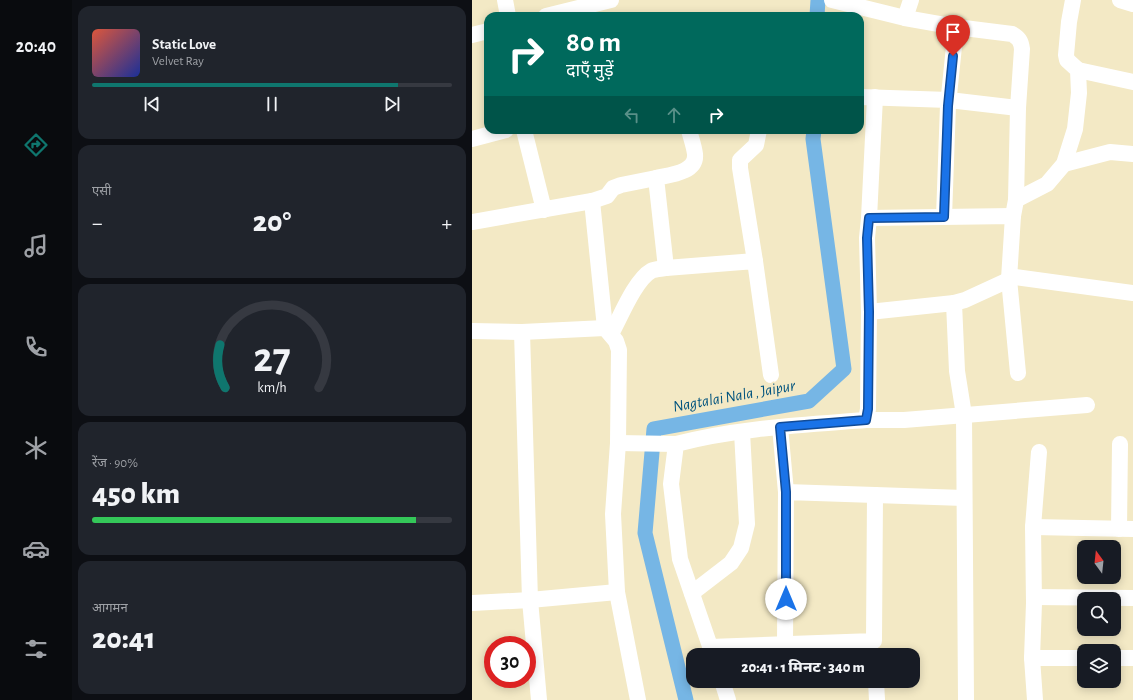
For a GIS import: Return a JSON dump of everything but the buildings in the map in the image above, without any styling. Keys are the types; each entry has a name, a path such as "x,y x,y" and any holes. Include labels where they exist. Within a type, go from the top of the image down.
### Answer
{"street":[{"path":"505,0 507,12"},
{"path":"562,12 611,0"},
{"path":"832,0 906,18 956,27 1012,34 1021,42 1016,200 1013,216 1009,279 1018,373"},
{"path":"906,18 911,0"},
{"path":"1073,0 1069,22 1066,55 1067,60 1078,70 1133,82"},
{"path":"1120,0 1133,4"},
{"path":"944,217 948,100 956,27"},
{"path":"472,34 484,31"},
{"path":"1016,200 1046,184 1064,164 1075,129 1079,93 1078,70"},
{"path":"866,420 868,409 869,312 867,238 869,218 867,97 948,100 1018,108"},
{"path":"472,139 491,134"},
{"path":"525,134 544,210"},
{"path":"472,222 592,201 607,196 614,188 686,170 692,166 695,155 690,134"},
{"path":"759,134 756,145 740,160 740,168 771,375"},
{"path":"1064,164 1110,152 1133,154"},
{"path":"656,178 666,268"},
{"path":"592,201 608,331 616,340 619,350 625,443 613,514 617,592 638,700"},
{"path":"869,218 1013,216"},
{"path":"608,331 637,285 652,271 666,268 755,261"},
{"path":"869,312 954,303 965,300 1015,277 1133,293"},
{"path":"954,303 957,371 964,415 966,700"},
{"path":"472,331 608,331"},
{"path":"522,332 530,600 539,700"},
{"path":"625,443 670,444 780,427 866,420 904,420 1087,405"},
{"path":"780,427 786,492 785,644"},
{"path":"692,594 732,563 741,548 747,524 742,432"},
{"path":"670,444 671,484 680,559 710,648"},
{"path":"1033,527 1126,529 1120,444"},
{"path":"1034,700 1032,658 1034,597 1033,527 1039,452"},
{"path":"786,492 964,498"},
{"path":"743,648 785,644 874,648 875,495"},
{"path":"472,603 530,600 617,592"},
{"path":"1034,597 1133,598"},
{"path":"1032,658 1077,658"},
{"path":"1121,658 1133,658"},
{"path":"724,688 728,700"},
{"path":"876,688 877,700"}],"waterway":[{"name":"Nagtalai Nala , Jaipur","path":"817,12 818,0"},
{"name":"Nagtalai Nala , Jaipur","path":"686,700 645,533 654,429 809,401 844,369 814,134"}],"route":[{"path":"786,599 786,492 780,427 866,420 868,409 869,312 867,238 869,218 944,217 948,106 953,56"}]}
